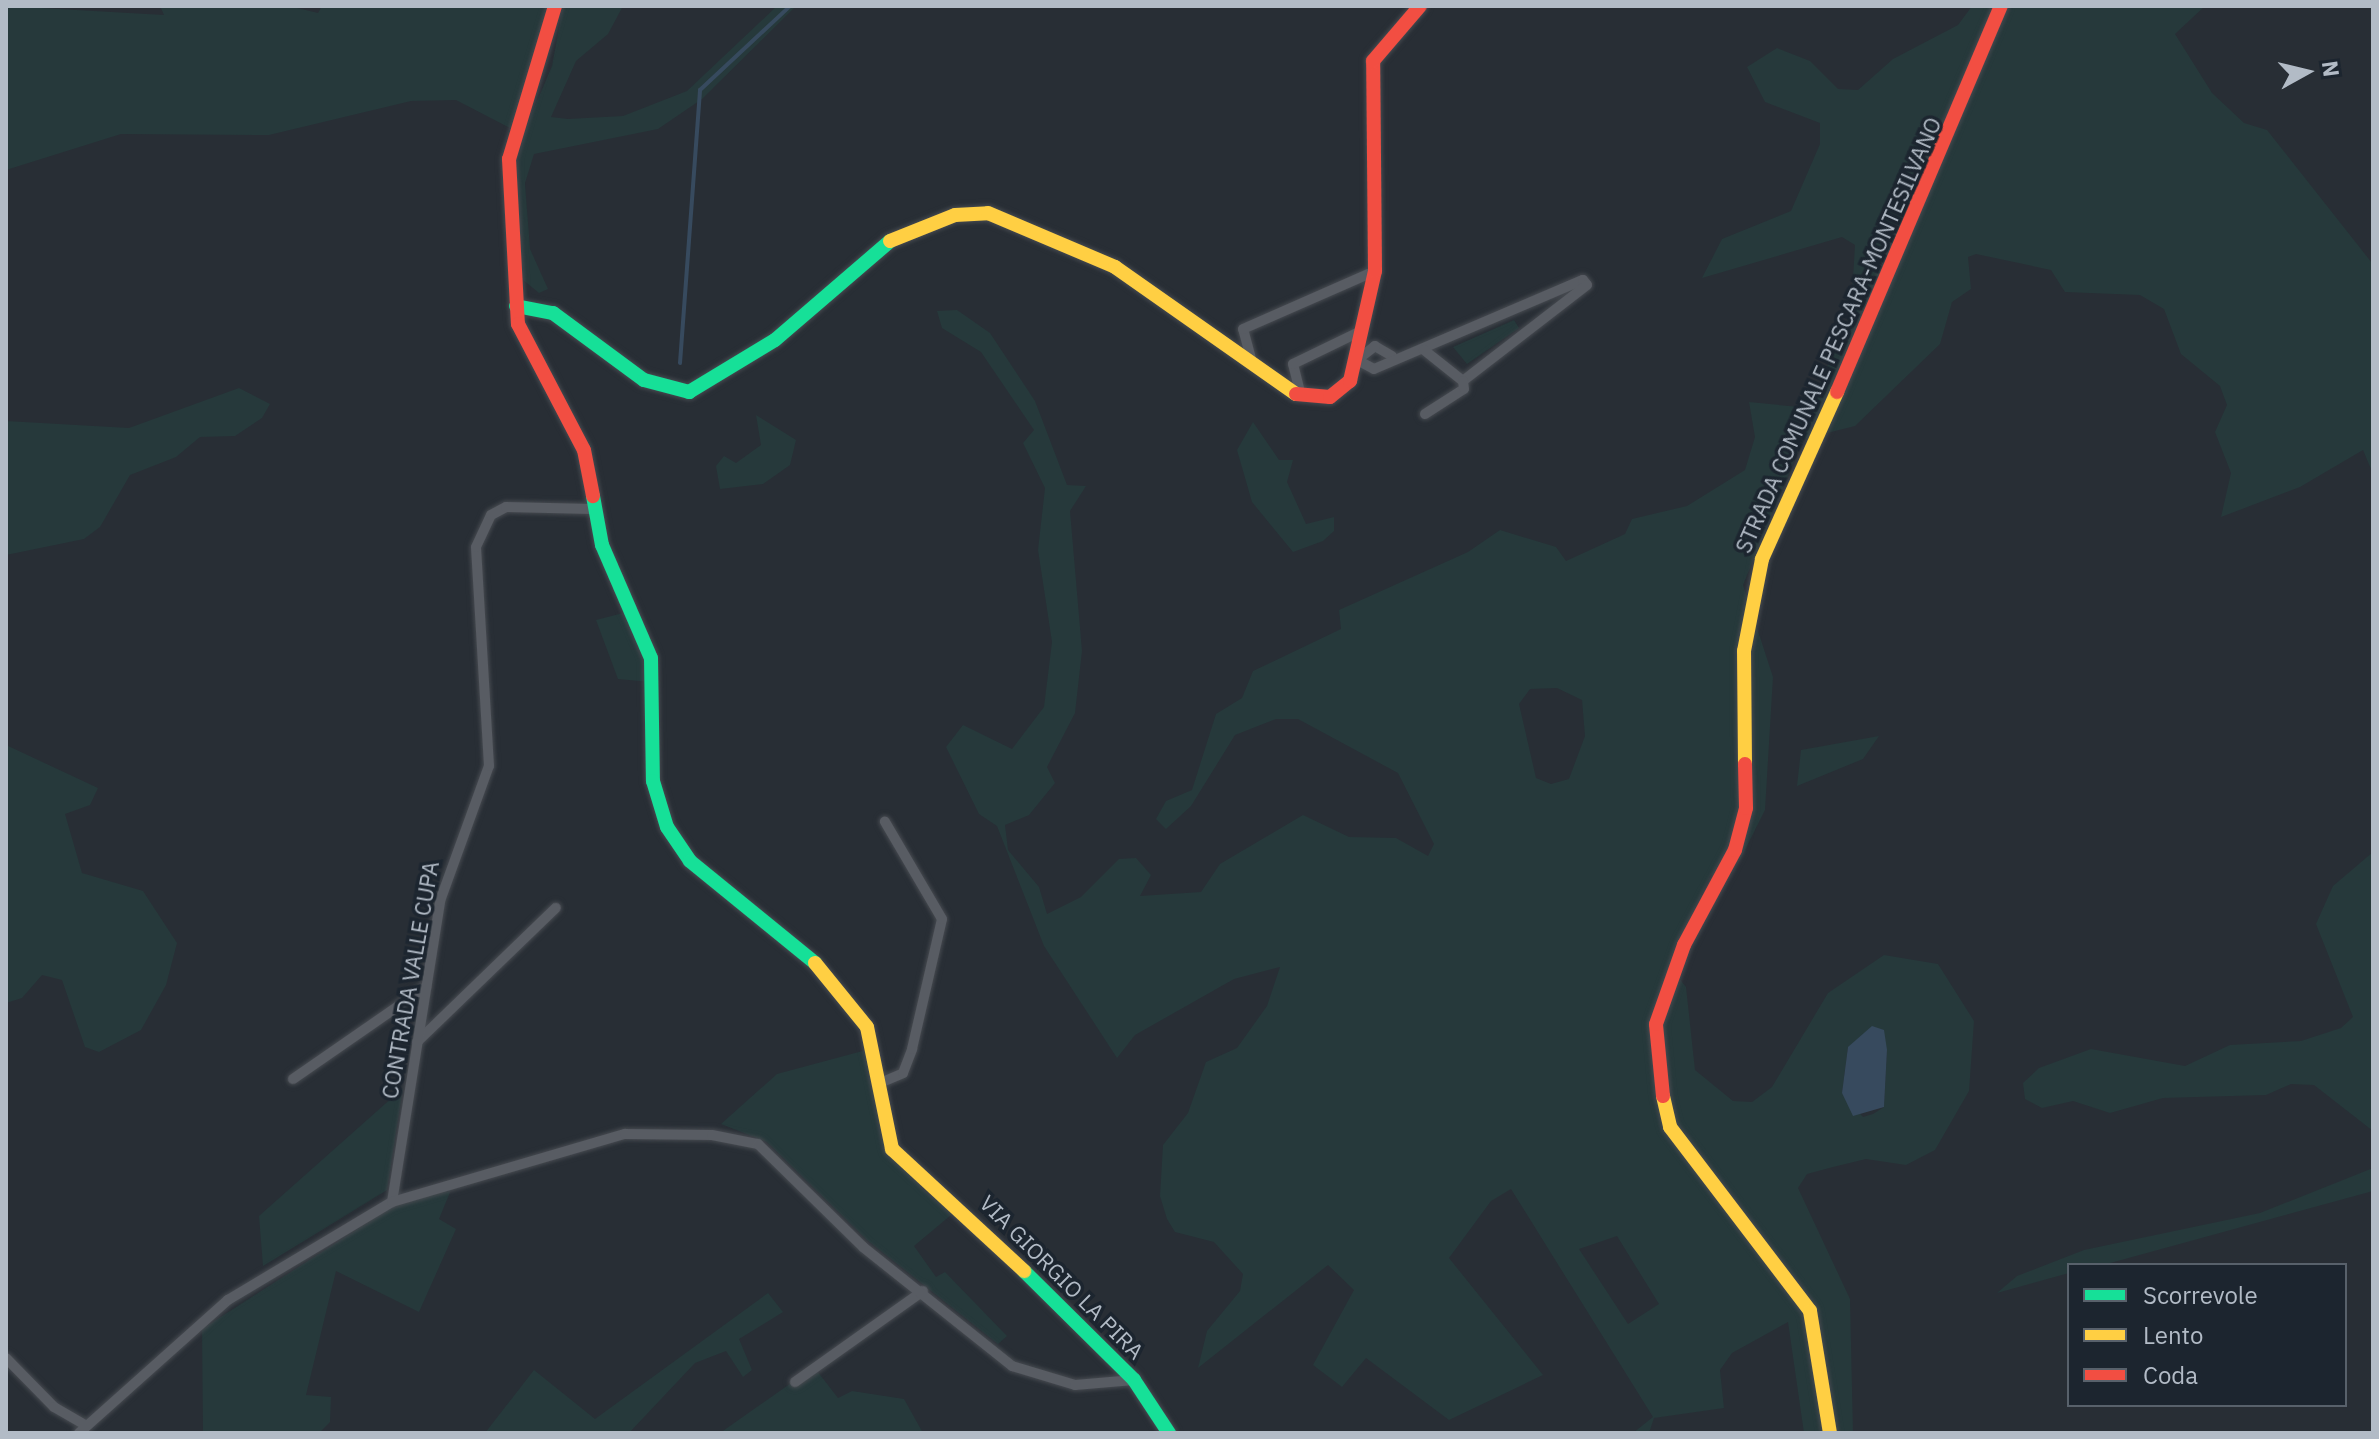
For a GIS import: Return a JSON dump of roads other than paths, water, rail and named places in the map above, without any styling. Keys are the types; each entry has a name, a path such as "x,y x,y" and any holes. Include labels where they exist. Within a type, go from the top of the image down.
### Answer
{"street":[{"name":"VIA GIORGIO LA PIRA","path":"555,6 509,159 516,306 524,341 590,464 592,509 651,658 653,781 667,827 690,861 843,989 867,1027 892,1149 907,1168 957,1205 1134,1380 1169,1433"},
{"path":"516,306 553,313 644,380 689,392 775,340 883,244 955,215 988,213 1115,267 1256,372 1301,396 1342,391 1357,360 1375,271 1378,197 1369,79 1382,45 1420,6"},
{"name":"STRADA COMUNALE PESCARA-MONTESILVANO","path":"1830,1433 1810,1311 1670,1127 1655,1061 1656,1024 1684,945 1735,850 1746,808 1744,651 1762,559 1913,224 2001,6"},
{"path":"1256,372 1243,329 1375,271"},
{"path":"1357,360 1374,369 1392,356 1424,350 1583,280 1587,285 1463,381"},
{"path":"1301,396 1293,364 1365,329"},
{"path":"1357,360 1375,346 1392,356"},
{"path":"1424,350 1463,381 1464,389 1425,414"},
{"name":"CONTRADA VALLE CUPA","path":"392,1202 426,987 455,843 489,766 476,547 481,529 506,507 592,509"},
{"path":"880,1083 903,1073 912,1049 942,919 885,822"},
{"path":"417,1042 556,908"},
{"path":"293,1079 426,987"},
{"path":"6,1358 54,1407 82,1429 228,1300 412,1193 603,1137 739,1137 777,1159 863,1247 923,1291 985,1348 1025,1372 1075,1385 1134,1380"},
{"path":"396,1182 412,1193"},
{"path":"795,1382 923,1291"}],"water":[{"path":"1872,1026 1884,1030 1887,1050 1884,1107 1853,1116 1842,1093 1848,1047"}],"waterway":[{"path":"680,363 700,90 790,6"}]}
